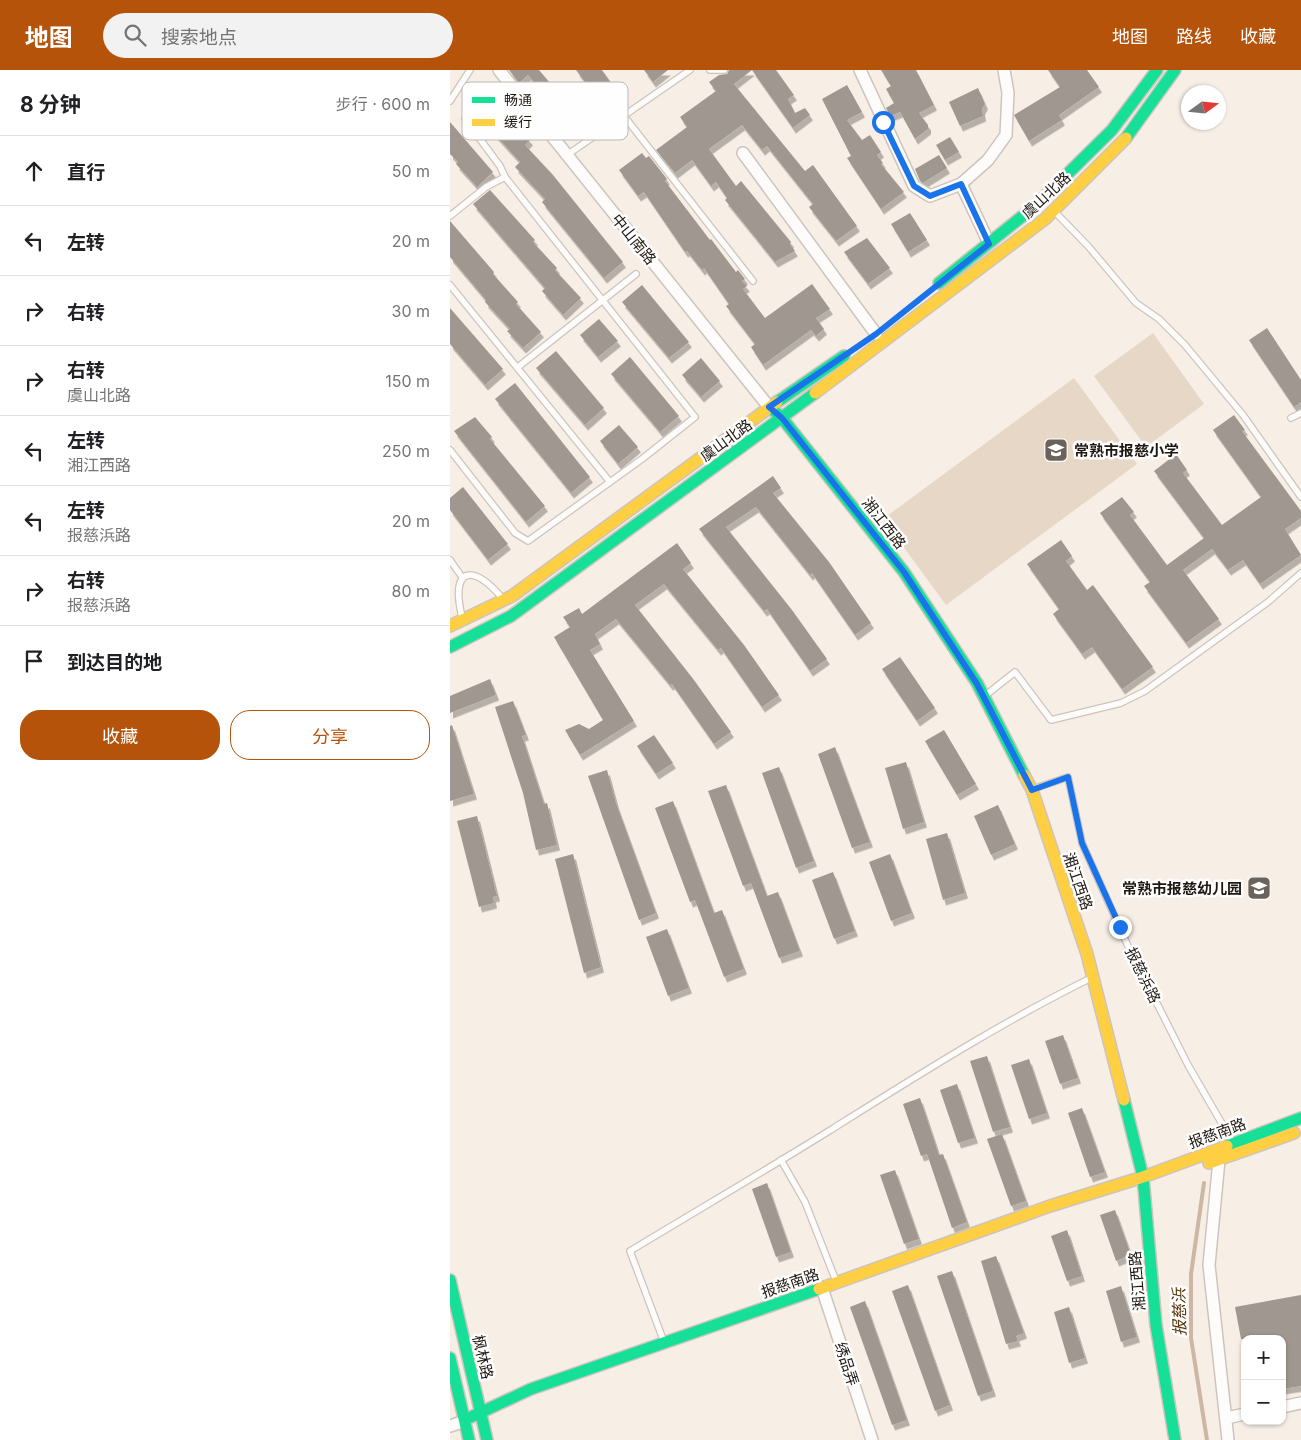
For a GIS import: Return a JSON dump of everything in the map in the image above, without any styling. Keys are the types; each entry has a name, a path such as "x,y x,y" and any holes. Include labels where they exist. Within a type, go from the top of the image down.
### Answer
{"street":[{"name":"中山南路","path":"499,70 509,82"},
{"path":"860,70 914,186 930,196 961,184 988,160 1006,135 1008,93 1004,70"},
{"name":"虞山北路","path":"454,623 503,600 769,407 876,334 1034,207 1112,130 1157,70"},
{"name":"虞山北路","path":"450,647 511,616 782,418 1054,210 1125,140 1175,70"},
{"name":"中山南路","path":"555,140 769,407"},
{"path":"743,153 876,334"},
{"path":"961,184 989,244"},
{"name":"湘江西路","path":"769,407 782,418 904,572 984,696 1032,790 1093,977 1143,1177 1156,1325 1175,1440"},
{"name":"报慈南路","path":"450,1426 465,1421 532,1389 837,1283 1050,1206 1143,1177 1301,1118"},
{"name":"报慈南路","path":"1143,1177 1163,1175 1219,1160 1301,1130"},
{"path":"1219,1160 1209,1265 1228,1440"},
{"name":"枫林路","path":"450,1280 488,1440"},
{"name":"绣品弄","path":"822,1288 872,1440"},
{"path":"450,1358 469,1440"},
{"path":"1286,1406 1301,1403"},
{"path":"1226,1418 1241,1415"}],"lane":[{"path":"462,82 470,70"},
{"path":"628,113 690,70"},
{"path":"710,70 724,70"},
{"path":"450,102 462,83"},
{"path":"628,121 753,281"},
{"path":"450,450 515,533 528,541 610,482 695,417 506,177 481,140"},
{"path":"567,155 589,140"},
{"path":"450,216 486,187 506,177"},
{"path":"1054,210 1088,246 1136,303 1159,319 1198,361 1243,415 1301,497"},
{"path":"518,367 636,274"},
{"path":"450,285 610,482"},
{"path":"1291,418 1301,414"},
{"path":"450,560 462,577"},
{"path":"984,696 1015,672 1051,720 1121,703 1158,683 1268,602 1301,573"},
{"path":"454,623 455,588 458,580 462,577 474,575 482,578 503,600"},
{"name":"报慈浜路","path":"1032,790 1068,777 1082,843 1127,944 1188,1065 1233,1143"},
{"path":"664,1342 630,1251 1012,1019 1093,977"},
{"path":"781,1160 805,1202 837,1283"}],"shaded area":[{"path":"1153,333 1204,404 1146,447 1094,376"},
{"path":"1074,378 1137,464 946,605 883,519"}],"building":[{"path":"509,70 539,70 549,82 534,82 528,75 518,82"},
{"path":"576,70 602,70 611,82 585,82"},
{"path":"644,70 668,70 653,82"},
{"path":"729,70 752,70 734,84 805,171 813,165 857,226 836,241 809,207 813,204 767,146 762,150 742,125 709,149 736,186 741,181 791,242 790,244 795,251 775,262 725,200 727,198 716,182 711,186 692,160 675,173 656,150 687,127 680,117 716,91 709,82 719,75 727,74"},
{"path":"752,70 776,70 794,95 788,99 795,113 805,108 810,115 793,128"},
{"path":"881,70 916,70 934,105 919,113 928,125 928,129 915,139 900,112 890,116 886,108 894,103 886,89 891,86"},
{"path":"1048,70 1087,70 1099,87 1059,115 1062,120 1029,141 1014,115 1060,87"},
{"path":"847,85 862,112 847,120 862,140 870,135 881,152 877,155 883,163 881,164 904,192 881,209 847,158 851,156 822,99"},
{"path":"978,88 985,104 982,109 983,116 960,126 949,102"},
{"path":"450,122 462,136 462,140 465,140 493,172 477,187 456,164 458,162 450,154"},
{"path":"950,137 959,152 945,160 936,145"},
{"path":"500,140 530,140 525,145 553,175 623,262 604,278 542,202 545,199 515,167 520,162"},
{"path":"642,153 646,158 649,156 667,179 665,181 710,240 736,272 738,270 745,279 742,281 747,286 743,289 765,318 812,284 830,309 816,318 824,329 816,336 811,330 763,365 751,347 755,344 726,306 729,304 704,268 702,270 687,251 685,252 644,192 638,196 619,170"},
{"path":"939,155 947,168 923,183 920,181 915,169"},
{"path":"490,190 535,240 533,242 557,268 555,270 581,298 563,315 542,291 545,288 473,204"},
{"path":"910,213 927,240 908,252 891,224"},
{"path":"450,221 494,272 493,274 518,302 516,304 541,332 523,348 507,331 510,329 485,302 486,300 450,257"},
{"path":"867,238 890,268 868,284 844,252"},
{"path":"642,285 689,342 669,358 622,302"},
{"path":"450,308 503,369 485,385 450,344"},
{"path":"599,319 618,341 598,357 580,335"},
{"path":"1267,328 1301,380 1301,402 1294,407 1249,340"},
{"path":"556,351 604,408 585,425 536,368"},
{"path":"630,357 679,416 660,432 611,374"},
{"path":"701,358 720,381 701,397 682,375"},
{"path":"515,383 590,477 571,493 495,399"},
{"path":"1234,415 1245,430 1242,431 1301,511 1301,518 1285,529 1301,555 1260,584 1243,560 1228,570 1212,549 1183,570 1219,619 1186,643 1144,586 1150,582 1100,513 1122,497 1134,512 1130,515 1167,565 1204,538 1154,471 1176,454 1187,470 1183,473 1222,525 1261,497 1213,430"},
{"path":"475,417 492,437 490,439 545,506 526,522 454,431"},
{"path":"619,425 638,447 618,464 600,441"},
{"path":"773,476 781,488 773,493 829,562 871,623 855,635 812,573 810,575 756,507 726,527 792,610 827,659 810,671 767,609 764,611 699,529"},
{"path":"463,487 508,544 488,560 450,510 450,498"},
{"path":"1061,540 1072,556 1066,561 1087,590 1093,585 1153,667 1122,689 1092,647 1082,654 1053,614 1059,609 1027,564"},
{"path":"677,543 691,563 683,569 744,645 779,695 762,707 721,648 718,650 664,584 635,605 694,680 731,732 714,744 672,684 670,685 616,619 595,634 600,644 590,650 634,721 580,755 565,730 579,724 589,729 603,720 554,637 570,627 563,617 579,608 582,614"},
{"path":"900,657 935,708 917,721 882,669"},
{"path":"490,679 496,695 450,713 450,696"},
{"path":"513,701 526,735 522,736 544,804 547,803 557,845 536,850 523,793 495,707"},
{"path":"452,725 474,794 450,801 450,726"},
{"path":"944,730 976,784 957,795 925,741"},
{"path":"654,735 673,763 656,774 637,746"},
{"path":"835,747 870,842 852,848 818,754"},
{"path":"906,762 924,822 903,829 885,768"},
{"path":"779,767 814,861 796,868 762,773"},
{"path":"607,770 616,803 656,913 639,920 588,776"},
{"path":"726,785 767,896 778,892 800,951 779,958 751,883 743,886 708,791"},
{"path":"673,801 714,913 722,910 744,969 724,977 695,900 690,902 655,808"},
{"path":"998,805 1015,844 991,855 974,816"},
{"path":"477,816 497,896 493,897 494,903 479,907 457,821"},
{"path":"947,833 965,893 943,900 926,839"},
{"path":"573,854 601,967 584,973 555,859"},
{"path":"890,854 912,913 891,921 869,862"},
{"path":"833,872 855,931 834,939 812,880"},
{"path":"667,929 689,988 668,996 646,937"},
{"path":"1063,1035 1078,1078 1060,1084 1045,1041"},
{"path":"987,1056 1010,1127 993,1132 970,1061"},
{"path":"1029,1059 1047,1113 1029,1119 1011,1065"},
{"path":"957,1084 975,1138 958,1143 940,1090"},
{"path":"920,1098 939,1155 943,1154 967,1222 952,1228 927,1154 921,1156 903,1104"},
{"path":"1082,1108 1105,1172 1090,1177 1068,1113"},
{"path":"1002,1134 1026,1201 1011,1206 987,1139"},
{"path":"895,1170 919,1239 904,1244 880,1175"},
{"path":"767,1183 791,1252 776,1257 752,1189"},
{"path":"1115,1210 1131,1255 1116,1261 1100,1215"},
{"path":"1067,1230 1082,1276 1067,1281 1051,1236"},
{"path":"996,1256 1024,1333 1016,1336 1018,1341 1006,1344 981,1261"},
{"path":"952,1271 993,1391 978,1396 937,1276"},
{"path":"908,1285 950,1405 935,1411 892,1291"},
{"path":"1121,1286 1137,1337 1121,1342 1106,1291"},
{"path":"1301,1295 1301,1386 1286,1388 1286,1335 1241,1335 1241,1339 1235,1307"},
{"path":"865,1301 907,1420 892,1425 850,1307"},
{"path":"1069,1307 1085,1358 1069,1363 1054,1312"}],"waterway":[{"name":"报慈浜","path":"1204,1183 1191,1274 1191,1338 1207,1440"}],"traffic: fast":[{"path":"939,283 1034,207 1112,130 1157,70"},
{"path":"1126,138 1175,70"},
{"path":"777,402 844,356"},
{"path":"450,647 511,616 815,393"},
{"path":"773,410 782,418 904,572 977,683 1024,775"},
{"path":"1124,1100 1143,1177 1156,1325 1175,1440"},
{"path":"1227,1146 1301,1118"},
{"path":"450,1280 487,1440"},
{"path":"471,1417 531,1389 819,1289"},
{"path":"450,1358 469,1440"}],"traffic: slow":[{"path":"815,393 1045,219 1126,138"},
{"path":"450,626 512,596 777,402"},
{"path":"1024,775 1032,790 1087,954 1124,1100"},
{"path":"1209,1163 1294,1133"},
{"path":"819,1289 1050,1206 1143,1177 1227,1146"}],"place":[{"name":"常熟市报慈小学","path":"1056,450"},
{"name":"常熟市报慈幼儿园","path":"1259,888"}],"route":[{"path":"883,122 914,186 930,196 961,184 989,244 876,334 769,407 782,418 904,572 977,684 1032,790 1068,777 1082,843 1120,927"}]}
